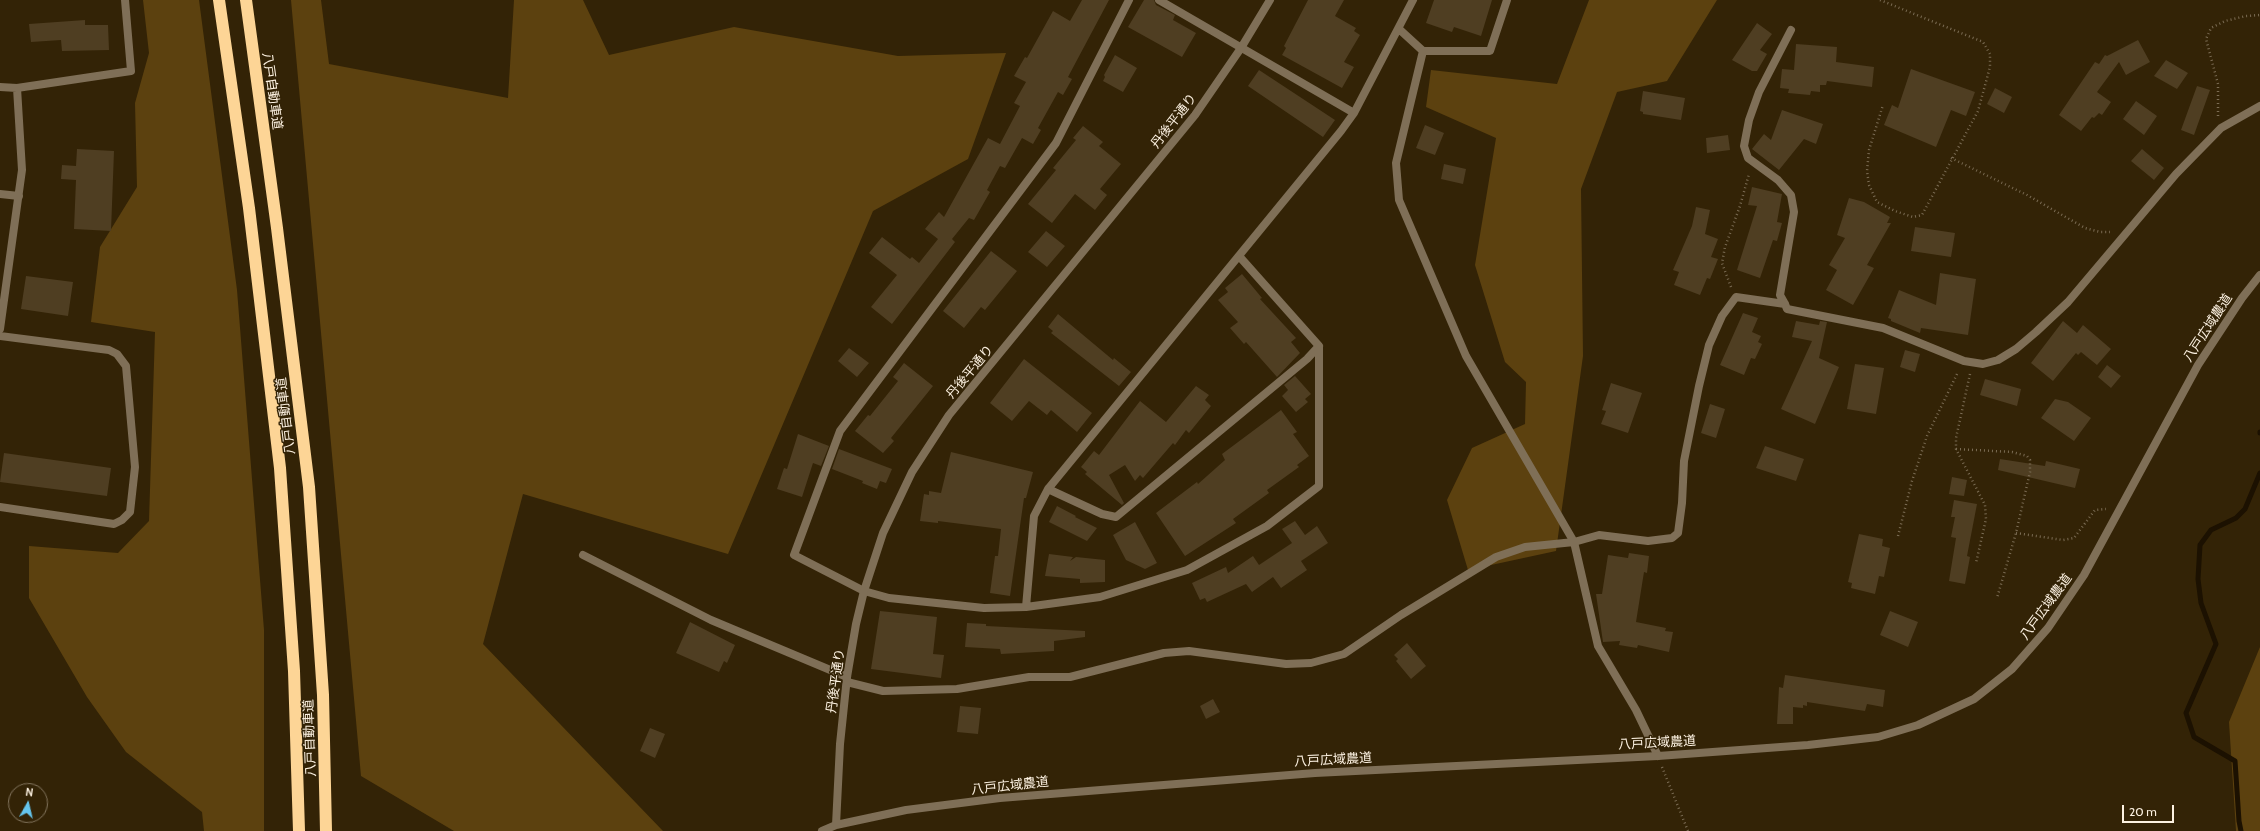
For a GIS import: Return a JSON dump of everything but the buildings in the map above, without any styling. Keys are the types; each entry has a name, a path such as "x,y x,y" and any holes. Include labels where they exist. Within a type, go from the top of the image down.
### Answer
{"highway":[{"name":"八戸自動車道","path":"219,0 249,208 280,468 294,671 299,831"},
{"name":"八戸自動車道","path":"246,0 277,228 308,487 323,695 326,831"}],"street":[{"path":"0,87 17,88 131,71 125,0"},
{"path":"1129,0 1056,143 840,431 794,555 864,591 889,598 984,608 1026,607 1100,597 1187,570 1266,526 1319,486 1319,346 1239,256"},
{"path":"1160,0 1354,113"},
{"name":"丹後平通り","path":"836,828 840,744 847,680 864,591 883,533 909,479 949,415 1195,115 1241,48 1270,0"},
{"path":"1026,607 1034,516 1048,489 1354,113 1413,0"},
{"path":"1399,29 1423,51 1490,51 1507,0"},
{"path":"1791,30 1759,92 1749,120 1744,146 1748,158 1778,180 1791,195 1794,212 1780,295 1787,309 1883,328 1964,361 1983,364 1998,360 2016,349 2068,302 2176,174 2221,128 2260,106"},
{"path":"1423,51 1396,163 1399,200 1466,356 1574,542 1598,646 1636,710 1658,756"},
{"path":"0,330 22,170 17,88"},
{"path":"0,194 19,196"},
{"name":"八戸広域農道","path":"822,831 906,810 1000,798 1315,773 1658,756 1808,745 1878,737 1918,725 1974,699 2012,669 2048,628 2084,575 2198,365 2242,298 2260,275"},
{"path":"584,555 711,620 847,680 883,691 957,689 1029,677 1070,677 1164,653 1189,651 1286,664 1311,663 1344,654 1401,615 1496,557 1524,547 1574,542 1599,535 1648,541 1672,538 1678,533 1682,503 1684,461 1699,386 1709,345 1722,316 1736,297 1785,304"},
{"path":"0,336 109,350 117,354 126,366 135,467 130,512 122,520 114,524 0,507"},
{"path":"1048,489 1102,514 1116,517 1307,359 1319,346"}],"path":[{"path":"1880,0 1983,42 1990,54 1990,68 1978,111 1951,158 1932,199 1922,215 1913,217 1895,212 1877,202 1869,185 1867,171 1869,150 1883,105"},
{"path":"2221,128 2218,118 2218,84 2206,39 2211,28 2225,21 2246,16 2260,15"},
{"path":"1951,158 2027,195 2085,228 2100,232 2126,233"},
{"path":"1736,297 1727,280 1722,263 1725,247 1740,206 1752,162"},
{"path":"1898,536 1912,481 1928,436 1964,361"},
{"path":"1973,362 1956,438 1956,448 1985,504 1986,519 1976,563"},
{"path":"1956,448 2012,452 2027,456 2030,460 2030,472 2016,533 1997,598"},
{"path":"2016,533 2063,540 2074,538 2095,510 2102,508 2118,512"},
{"path":"1658,756 1688,831"}],"shaded area":[{"path":"143,0 199,0 237,290 264,630 264,831 204,831 202,812 126,752 87,697 29,598 29,546 118,553 149,521 155,332 91,322 100,247 137,187 135,103 149,53"},
{"path":"291,0 321,0 329,64 508,98 514,0 583,0 609,55 734,27 898,56 1006,53 968,159 873,211 728,554 523,494 483,644 663,831 454,831 361,776"},
{"path":"1589,0 1717,0 1667,81 1617,92 1581,189 1583,356 1556,551 1468,570 1447,500 1472,448 1525,424 1526,382 1505,362 1475,265 1496,138 1426,107 1431,70 1557,84"},
{"path":"2260,647 2260,831 2236,831 2229,722"}],"waterway":[{"path":"2241,831 2235,761 2194,737 2186,713 2216,644 2201,603 2198,579 2200,545 2211,530 2236,518 2245,509 2260,473"}]}
